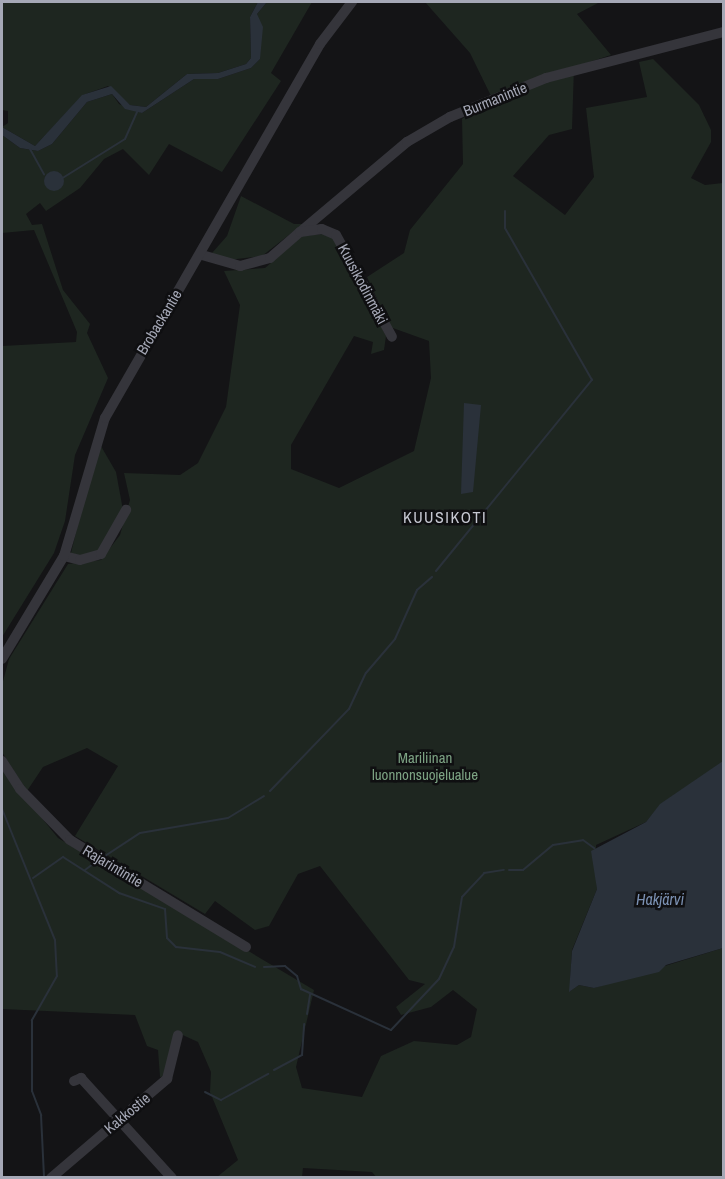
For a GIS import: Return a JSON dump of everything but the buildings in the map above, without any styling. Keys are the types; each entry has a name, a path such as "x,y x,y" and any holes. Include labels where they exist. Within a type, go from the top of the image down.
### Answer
{"street":[{"name":"Brobackantie","path":"2,659 64,556 94,440 202,255 320,44 352,2"},
{"name":"Burmanintie","path":"300,232 407,142 450,117 546,78 723,32"},
{"name":"Kuusikodinmäki","path":"300,232 322,230 346,245 392,337"},
{"path":"202,255 240,266 256,264 300,232"},
{"path":"64,556 80,560 101,554 126,510"},
{"name":"Rajarintintie","path":"2,761 20,789 70,840 246,947"},
{"name":"Kakkostie","path":"51,1178 167,1079 178,1035"},
{"path":"74,1081 81,1078 172,1178"}],"green space":[{"path":"2,2 258,2 250,17 251,58 246,64 218,73 187,74 146,107 130,105 108,86 83,95 35,146 2,127 8,123 8,111 2,110"},
{"path":"267,2 312,2 271,73 281,81 222,172 169,144 149,175 123,149 104,159 80,188 46,211 40,203 26,214 32,225 42,224 63,290 90,324 87,333 108,378 75,455 65,521 54,553 2,637 2,346 76,342 77,332 34,230 2,233 2,135 20,148 38,151 52,144 87,102 112,94 119,104 142,113 194,79 218,79 251,68 260,59 257,14"},
{"name":"Mariliinan luonnonsuojelualue","path":"425,2 600,2 577,14 611,55 574,67 572,129 549,135 513,176 565,215 594,177 586,108 647,97 639,62 653,59 699,105 711,130 711,142 691,178 705,185 723,183 724,761 661,804 646,822 596,845 597,889 572,950 570,991 579,985 594,988 723,948 723,1177 377,1178 372,1172 303,1168 302,1177 217,1177 238,1160 210,1092 211,1072 198,1042 176,1032 166,1076 160,1077 158,1050 147,1046 135,1015 2,1009 2,769 58,838 314,990 296,1067 302,1088 362,1097 381,1056 414,1041 457,1045 471,1037 477,1009 453,990 431,1007 401,1015 396,1007 425,984 409,980 320,866 298,874 269,926 255,930 215,901 205,914 75,836 118,766 87,748 43,767 27,791 2,752 2,685 9,659 68,564 101,560 120,535 130,500 124,473 180,475 198,463 226,407 240,305 224,271 265,268 302,236 323,234 336,240 386,336 384,350 371,354 373,342 354,336 291,445 291,469 339,488 414,451 431,378 429,341 390,327 367,277 404,253 410,230 463,164 462,119 491,96 470,53"},
{"path":"241,196 294,224 303,224 262,256 228,260 212,253 227,236"},
{"path":"98,441 116,472 123,510 99,551 79,557 71,553"}],"water":[{"path":"258,2 267,2 257,14 263,27 260,59 251,68 218,79 194,79 142,113 125,109 112,94 87,102 52,144 38,151 20,148 2,135 2,127 35,146 82,95 111,86 130,105 146,107 187,74 218,73 246,64 251,58 250,17"},
{"path":"54,171 61,174 64,181 61,188 54,191 47,188 44,181 47,174"},
{"path":"464,403 481,405 473,492 461,494"},
{"name":"Hakjärvi","path":"723,761 723,948 666,965 659,972 594,988 579,985 569,992 572,951 597,889 591,851 646,822 660,804"}],"waterway":[{"path":"61,179 125,139 137,112"},
{"path":"30,149 44,174"},
{"path":"436,571 592,380 505,228 505,211"},
{"path":"270,791 349,709 366,673 395,639 417,590 432,577"},
{"path":"105,856 140,833 228,818 264,796"},
{"path":"2,809 55,940 57,976 32,1020 32,1091 41,1115 44,1176"},
{"path":"509,870 523,870 553,845 583,840 594,848"},
{"path":"33,878 63,857 119,893 165,909 167,938 176,947 220,952 255,967"},
{"path":"85,870 97,861"},
{"path":"264,967 285,966 297,976 301,989 391,1030 439,979 454,947 462,897 484,873 504,870"},
{"path":"307,1014 310,994"},
{"path":"274,1070 302,1055 304,1024"},
{"path":"205,1092 221,1100 268,1074"}],"district":[{"name":"KUUSIKOTI","path":"445,517"}]}
